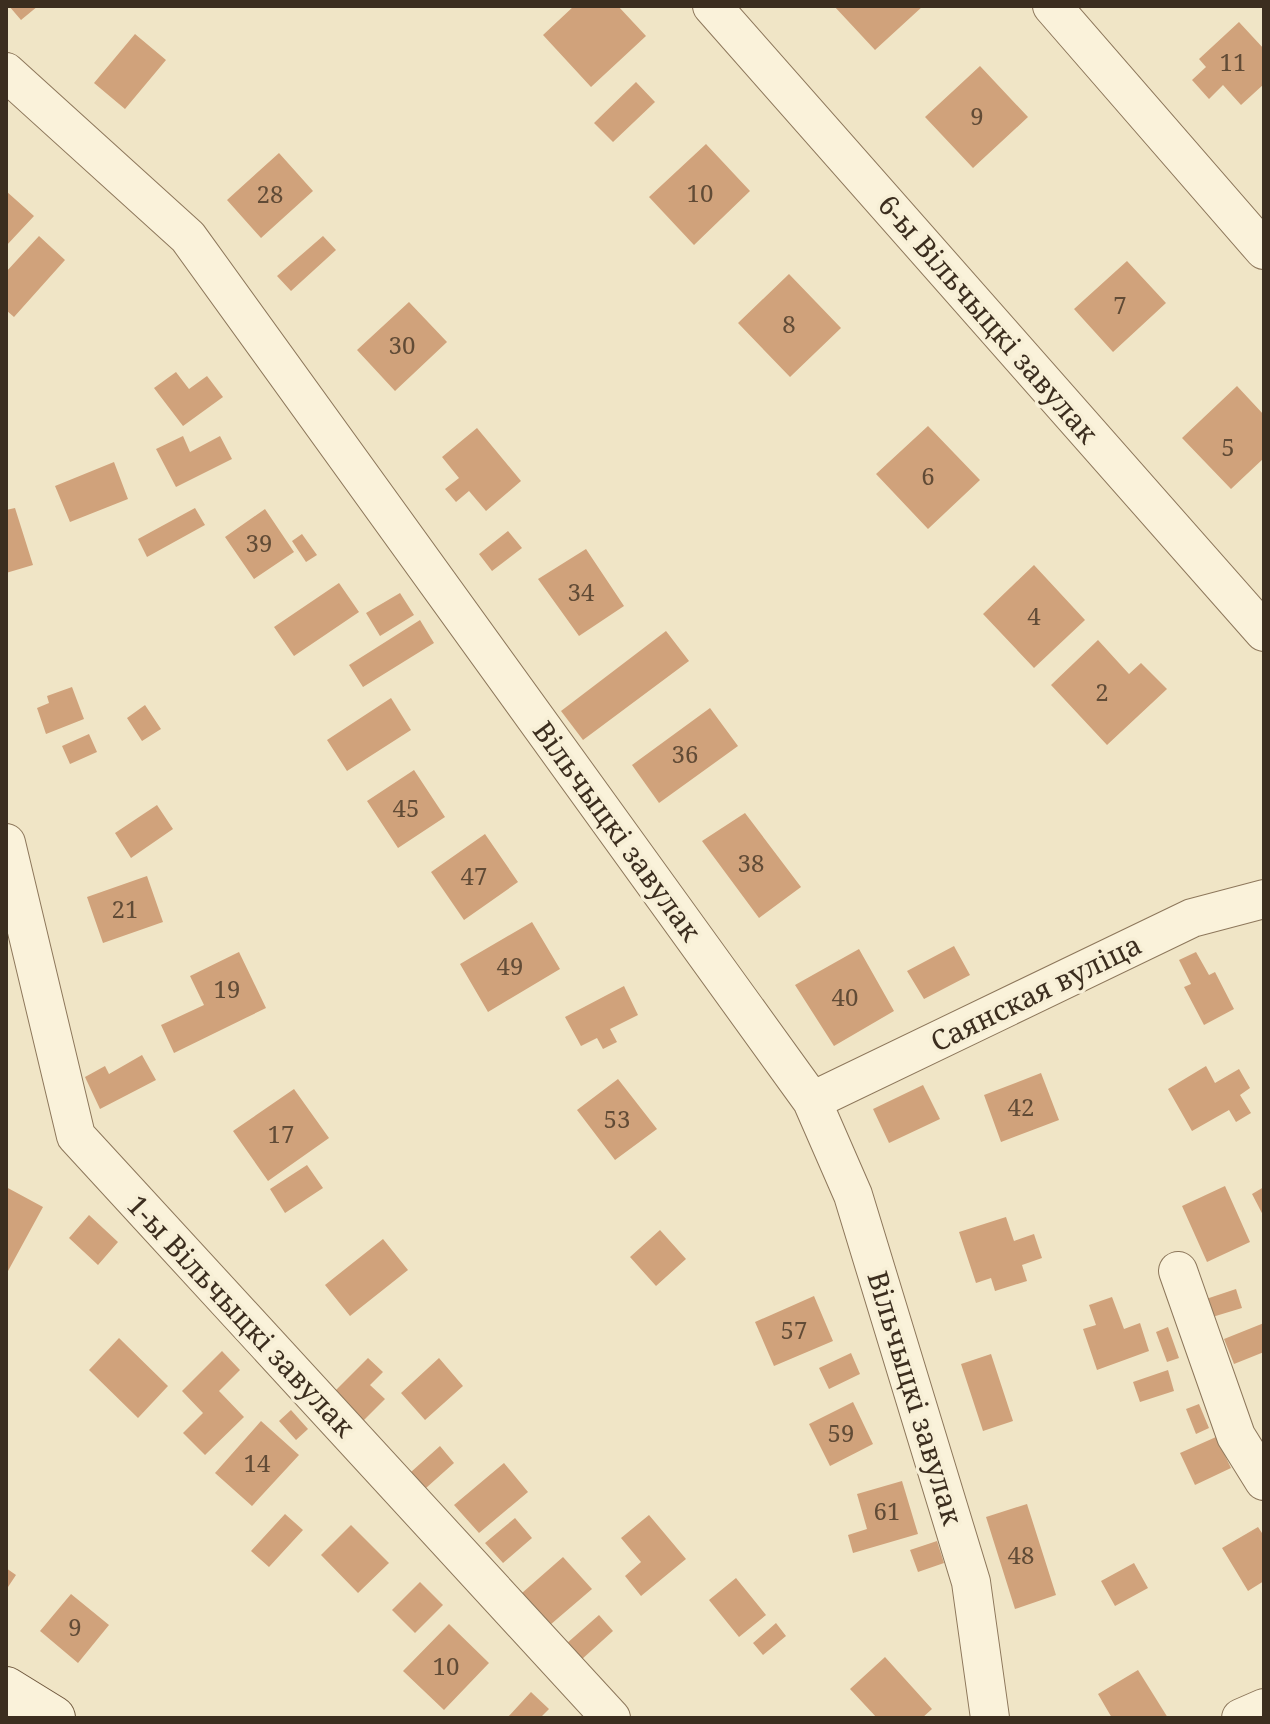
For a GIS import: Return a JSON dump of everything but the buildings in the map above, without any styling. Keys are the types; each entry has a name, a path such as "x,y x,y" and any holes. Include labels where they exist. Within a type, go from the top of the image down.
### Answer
{"main road":[{"path":"6,1689 53,1718"}],"street":[{"name":"6-ы Вільчыцкі завулак","path":"712,6 1264,632"},
{"path":"1052,6 1264,250"},
{"name":"Вільчыцкі завулак","path":"6,72 188,237 812,1101 853,1195 971,1582 990,1718"},
{"name":"1-ы Вільчыцкі завулак","path":"6,843 76,1136 611,1718"},
{"name":"Саянская вуліца","path":"812,1101 1192,918 1264,899"},
{"path":"1178,1271 1236,1436 1264,1481"},
{"path":"1241,1718 1264,1708"}]}
